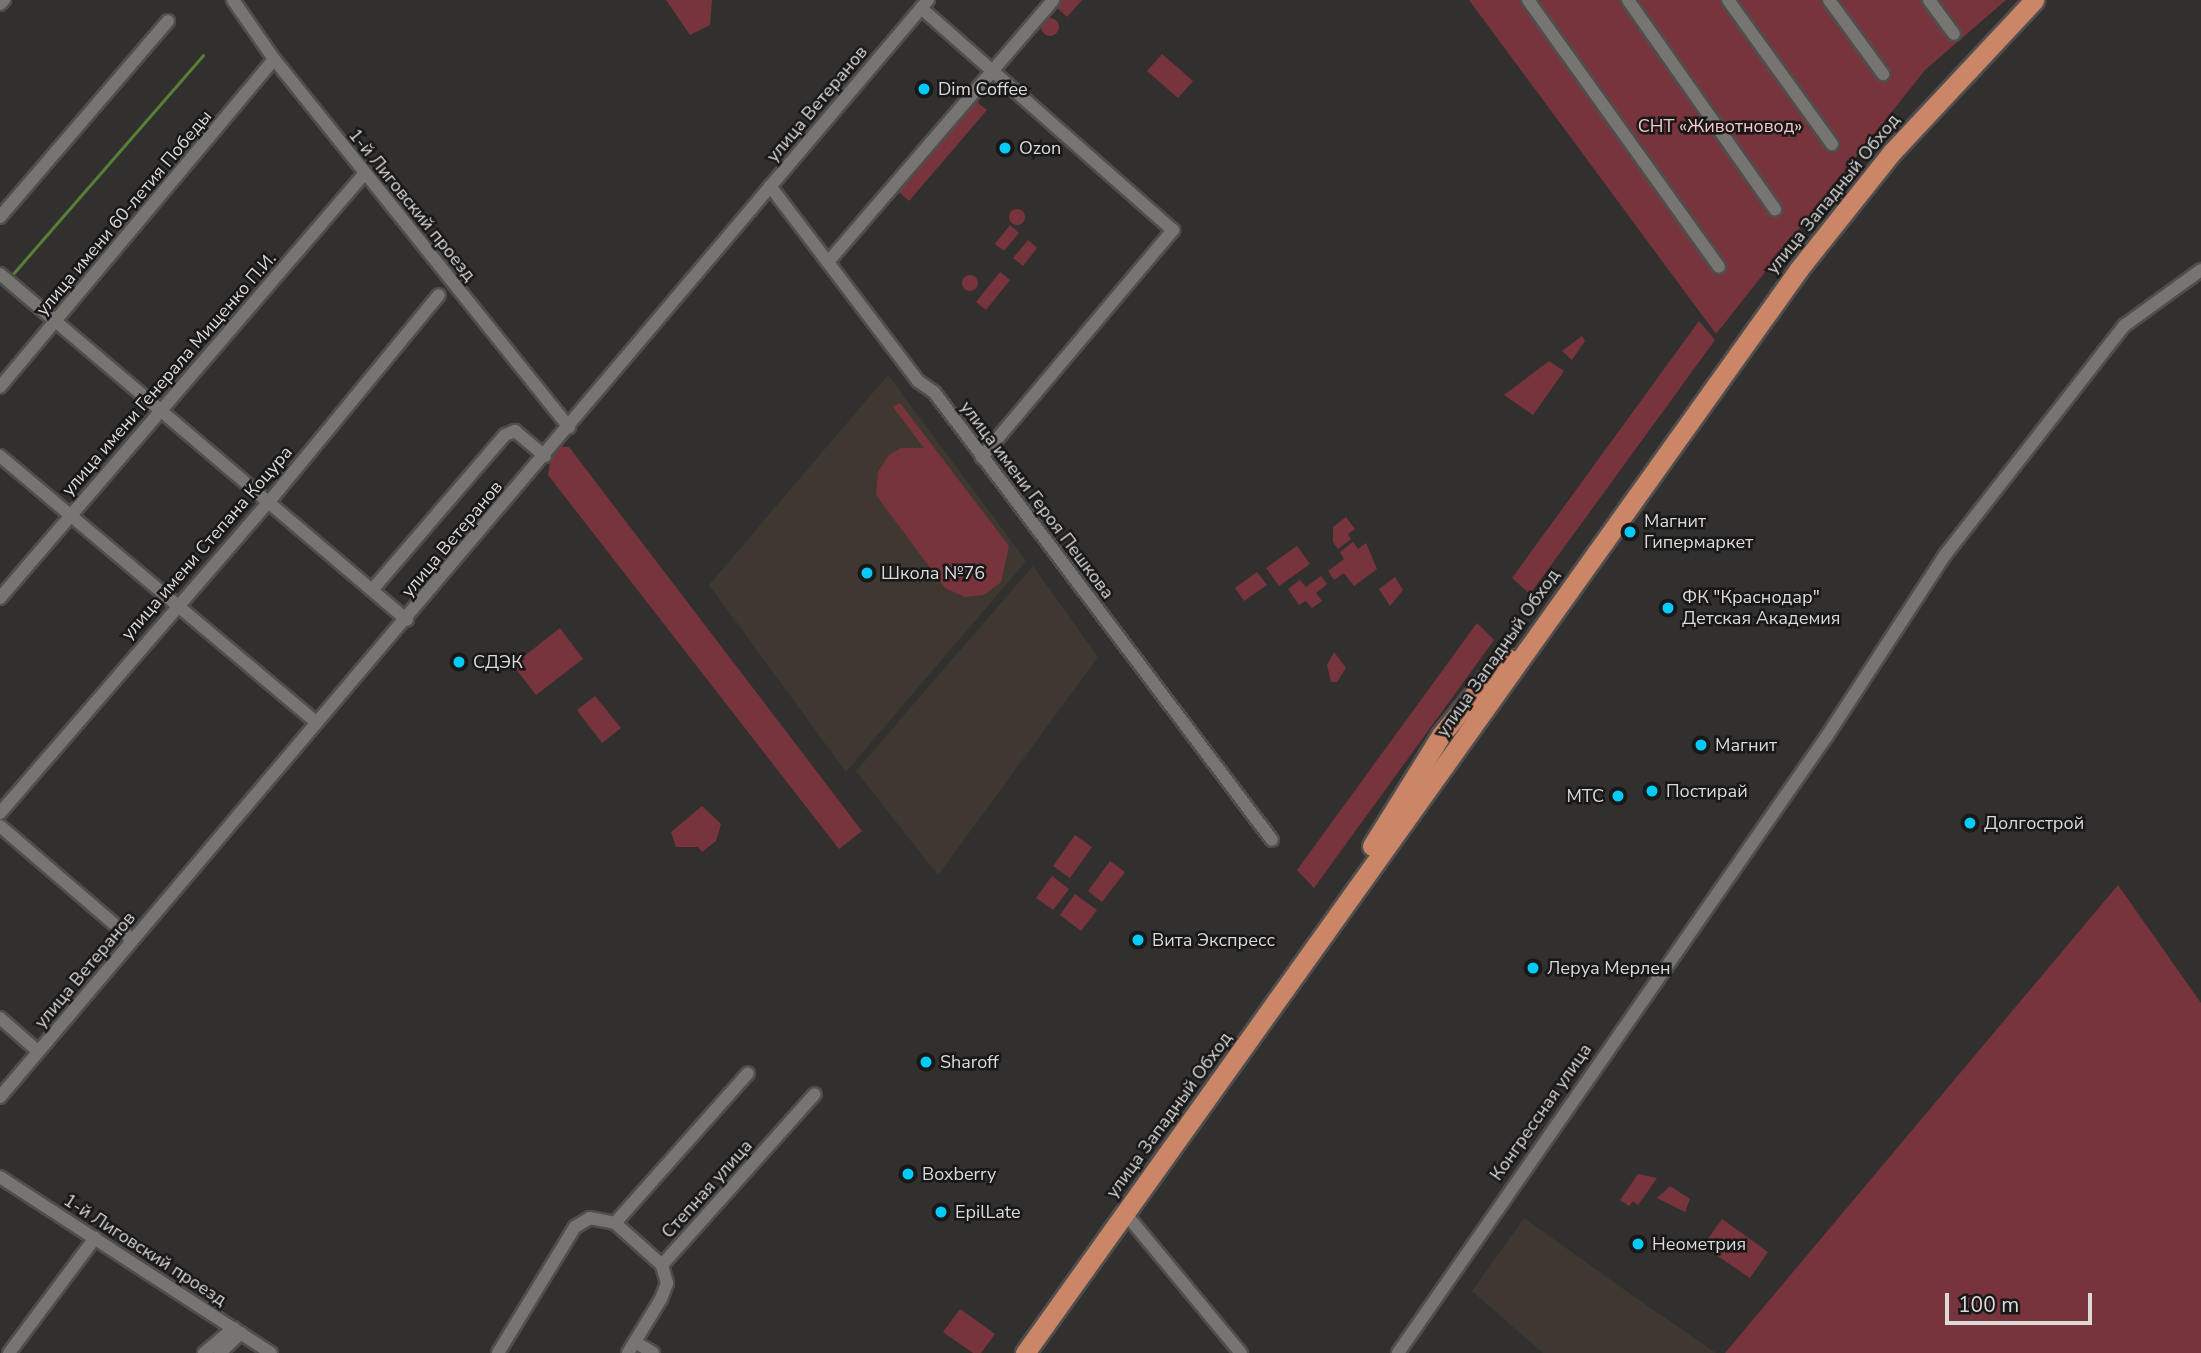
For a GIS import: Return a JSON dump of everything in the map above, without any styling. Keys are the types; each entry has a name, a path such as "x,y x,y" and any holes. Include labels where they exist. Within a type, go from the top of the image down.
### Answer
{"highway":[{"name":"улица Западный Обход","path":"1016,1353 1366,856 1794,266 1886,149 2020,0"},
{"name":"улица Западный Обход","path":"1025,1353 1664,453 1892,152 2034,0"}],"street":[{"path":"0,4 4,0"},
{"name":"1-й Лиговский проезд","path":"233,0 274,59 568,425"},
{"path":"828,262 1053,0"},
{"path":"1528,0 1720,267"},
{"path":"1628,0 1775,209"},
{"path":"1728,0 1832,144"},
{"path":"1829,0 1883,74"},
{"path":"1929,0 1954,34"},
{"path":"924,3 992,69 1173,230 982,457"},
{"name":"улица Ветеранов","path":"0,1086 405,619 924,3"},
{"name":"улица Ветеранов","path":"568,425 924,3"},
{"path":"0,217 168,21"},
{"name":"улица имени 60-летия Победы","path":"0,387 274,59"},
{"name":"улица имени Генерала Мищенко П.И.","path":"0,598 365,173"},
{"name":"улица имени Героя Пешкова","path":"770,186 918,381 934,392 1272,840"},
{"name":"Конгрессная улица","path":"1398,1353 1717,894 1945,555 2125,325 2201,271"},
{"path":"0,274 405,619"},
{"name":"улица имени Степана Коцура","path":"0,813 175,606 268,503 439,295"},
{"path":"372,590 505,435 515,431 542,454"},
{"path":"0,456 316,722"},
{"name":"улица Ветеранов","path":"0,1097 316,722"},
{"path":"0,826 130,938"},
{"path":"0,1018 33,1046"},
{"path":"615,1223 748,1073"},
{"name":"Степная улица","path":"631,1347 664,1291 667,1283 662,1265 815,1094"},
{"name":"1-й Лиговский проезд","path":"0,1177 271,1353"},
{"path":"1125,1213 1241,1353"},
{"path":"498,1353 575,1227 590,1218 615,1223 662,1265"},
{"path":"9,1353 95,1238"},
{"path":"204,1353 237,1331"},
{"path":"220,1353 237,1331"},
{"path":"631,1347 653,1353"}],"shaded area":[{"name":"Школа №76","path":"888,375 1026,561 846,772 709,585"},
{"path":"1033,566 1098,657 938,875 856,771"},
{"path":"1524,1218 1716,1353 1543,1353 1472,1291"}],"green space":[{"path":"666,0 712,0 710,25 690,35"},
{"path":"1060,0 1082,0 1067,17 1055,6"},
{"name":"СНТ «Животновод»","path":"1469,0 2006,0 1925,70 1716,334"},
{"path":"1050,18 1056,21 1059,27 1056,33 1050,36 1044,33 1041,27 1044,21"},
{"path":"1162,54 1193,81 1178,98 1147,71"},
{"path":"976,101 987,110 909,201 898,191"},
{"path":"1017,209 1023,211 1023,223 1017,225 1011,223 1009,217 1011,211"},
{"path":"1010,225 1019,233 1004,251 995,244"},
{"path":"1028,240 1037,248 1023,266 1013,258"},
{"path":"1000,272 1010,280 986,310 976,302"},
{"path":"967,275 973,275 978,283 976,289 967,291 962,286 962,280"},
{"path":"1699,321 1715,340 1530,594 1512,578"},
{"path":"1582,336 1585,341 1572,360 1562,351"},
{"path":"1549,361 1564,371 1533,415 1504,395"},
{"path":"900,403 1009,546 1001,582 984,595 965,597 945,588 876,495 878,472 889,455 901,448 924,448 893,407"},
{"path":"553,446 569,447 862,831 839,849 548,475"},
{"path":"1346,517 1355,529 1348,534 1351,539 1338,549 1333,542 1333,527"},
{"path":"1353,542 1358,549 1366,543 1377,569 1354,586 1344,573 1334,580 1328,571 1344,559 1340,552"},
{"path":"1297,546 1310,564 1279,586 1266,568"},
{"path":"1257,572 1267,585 1244,601 1235,588"},
{"path":"1321,576 1327,584 1316,593 1322,601 1312,608 1306,601 1299,605 1288,589 1300,580 1306,587"},
{"path":"1395,577 1403,590 1390,606 1379,589"},
{"path":"1477,623 1494,640 1314,888 1297,870"},
{"path":"560,628 583,659 536,695 513,665"},
{"path":"1334,652 1346,668 1337,682 1331,682 1327,665"},
{"path":"595,696 621,728 602,743 577,710"},
{"path":"702,806 721,824 716,841 702,852 698,847 676,847 671,832"},
{"path":"1075,835 1092,847 1070,878 1053,866"},
{"path":"1110,861 1125,872 1102,902 1088,891"},
{"path":"1052,876 1069,889 1053,910 1036,898"},
{"path":"2118,885 2201,1003 2201,1353 1725,1353"},
{"path":"1075,894 1097,910 1081,931 1060,915"},
{"path":"1638,1174 1657,1178 1638,1205 1633,1201 1629,1206 1620,1200"},
{"path":"1670,1186 1690,1199 1685,1212 1657,1198"},
{"path":"1722,1219 1768,1252 1750,1278 1703,1246"},
{"path":"960,1309 995,1334 981,1353 973,1353 943,1332"}],"waterway":[{"path":"12,275 203,55"}],"place":[{"name":"Dim Coffee","path":"924,89"},
{"name":"Ozon","path":"1005,148"},
{"name":"Магнит Гипермаркет","path":"1630,532"},
{"name":"Школа №76","path":"867,573"},
{"name":"ФК \"Краснодар\" Детская Академия","path":"1668,608"},
{"name":"СДЭК","path":"459,662"},
{"name":"Магнит","path":"1701,745"},
{"name":"Постирай","path":"1652,791"},
{"name":"МТС","path":"1618,796"},
{"name":"Долгострой","path":"1970,823"},
{"name":"Вита Экспресс","path":"1138,940"},
{"name":"Леруа Мерлен","path":"1533,968"},
{"name":"Sharoff","path":"926,1062"},
{"name":"Boxberry","path":"908,1174"},
{"name":"EpilLate","path":"941,1212"},
{"name":"Неометрия","path":"1638,1244"}]}
